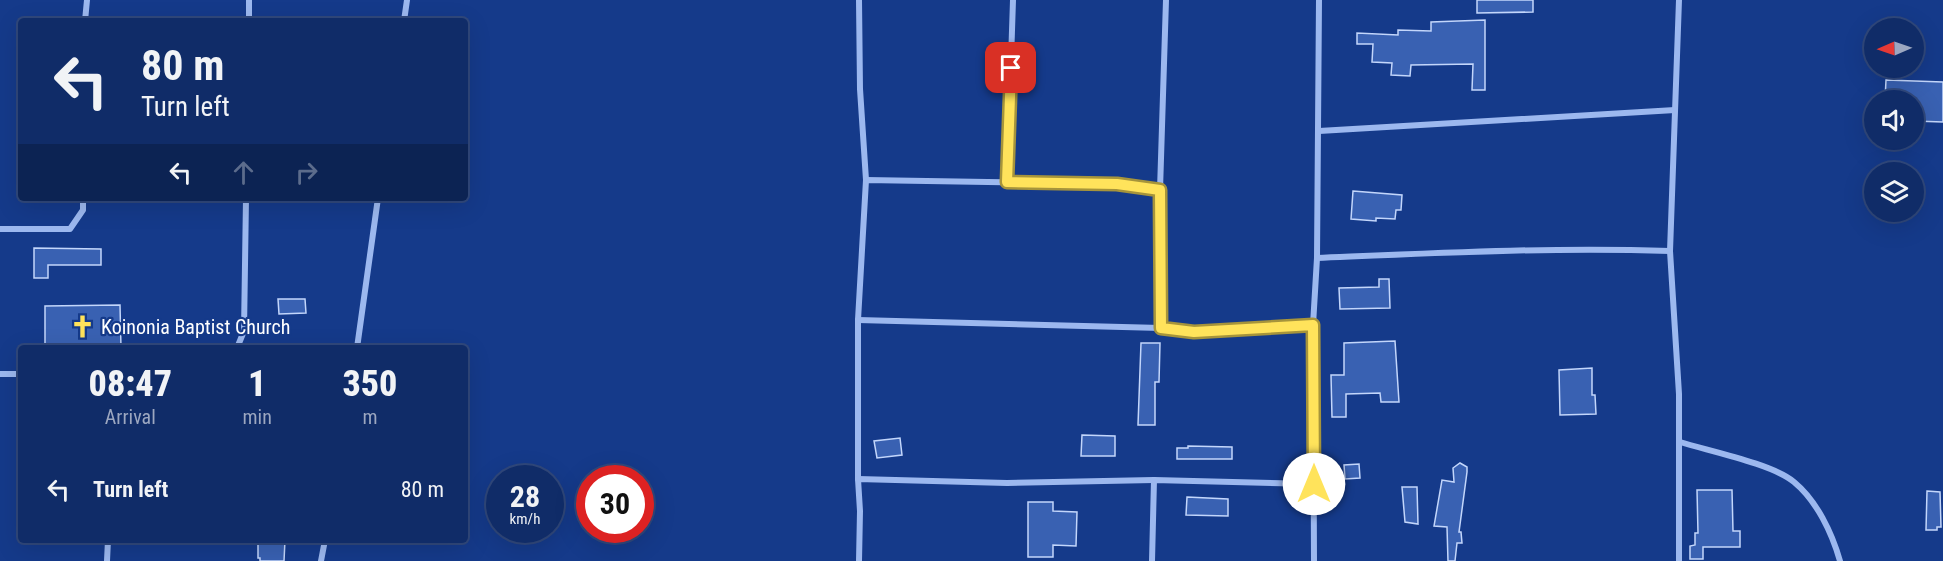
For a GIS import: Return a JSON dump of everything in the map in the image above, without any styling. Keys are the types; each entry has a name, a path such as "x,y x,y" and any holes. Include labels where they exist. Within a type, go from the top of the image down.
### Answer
{"street":[{"path":"86,18 87,0"},
{"path":"249,0 249,18"},
{"path":"404,18 407,0"},
{"path":"859,0 860,89 866,180 858,320 859,561"},
{"path":"1007,182 1013,0"},
{"path":"1161,328 1160,190 1166,0"},
{"path":"1314,561 1313,325 1317,258 1319,0"},
{"path":"1679,0 1670,251 1680,442 1679,561"},
{"path":"1318,131 1675,110"},
{"path":"866,180 1117,184 1160,190"},
{"path":"0,229 69,229 83,210 83,201"},
{"path":"238,345 244,331 246,201"},
{"path":"357,345 378,201"},
{"path":"1317,258 1489,251 1613,249 1670,251"},
{"path":"858,320 1161,328 1194,332 1313,325"},
{"path":"0,374 18,374"},
{"path":"1680,442 1772,469 1794,481 1815,507 1835,542 1840,561"},
{"path":"858,479 1007,483 1154,480 1314,484"},
{"path":"1152,561 1154,480"},
{"path":"106,561 108,543"},
{"path":"321,561 324,543"}],"building":[{"path":"1477,0 1533,0 1533,12 1477,13"},
{"path":"1485,20 1485,90 1472,90 1473,64 1411,65 1410,76 1391,75 1392,63 1372,62 1373,44 1357,44 1357,33 1398,35 1398,30 1431,31 1431,22"},
{"path":"1886,80 1943,82 1943,122 1924,121 1924,90 1886,90"},
{"path":"1353,191 1402,195 1401,210 1396,210 1395,219 1376,218 1376,221 1351,219"},
{"path":"34,248 101,249 101,265 48,265 48,278 34,278"},
{"path":"1379,279 1389,279 1390,308 1340,309 1339,288 1379,287"},
{"path":"278,299 305,299 306,313 279,314"},
{"name":"Koinonia Baptist Church","path":"120,305 121,345 45,345 45,306"},
{"path":"1395,341 1399,402 1381,402 1380,393 1346,394 1346,417 1332,417 1331,375 1344,375 1344,343"},
{"path":"1141,343 1160,343 1159,382 1155,382 1155,425 1138,425"},
{"path":"1592,368 1592,395 1595,395 1596,414 1560,415 1559,370"},
{"path":"1082,435 1115,436 1115,456 1081,456"},
{"path":"900,438 902,455 877,458 874,441"},
{"path":"1188,446 1232,447 1232,459 1177,459 1177,448 1188,448"},
{"path":"1460,463 1467,467 1459,532 1461,532 1462,543 1457,543 1455,561 1448,561 1447,527 1434,526 1442,480 1454,482 1453,468"},
{"path":"1359,464 1360,478 1345,479 1344,465"},
{"path":"1402,487 1417,487 1418,524 1405,522"},
{"path":"1697,490 1732,490 1733,531 1740,531 1740,547 1703,547 1703,559 1690,559 1690,546 1695,545 1695,533 1698,533"},
{"path":"1927,491 1940,492 1941,527 1937,527 1937,530 1926,530"},
{"path":"1187,497 1228,499 1228,516 1186,515"},
{"path":"1028,502 1053,502 1053,511 1077,512 1076,546 1053,545 1053,557 1028,557"},
{"path":"258,543 285,543 284,561 260,561"}],"place":[{"name":"Koinonia Baptist Church","path":"83,327"}],"route":[{"path":"1011,68 1007,182 1117,184 1160,190 1161,328 1194,332 1313,325 1314,484"}]}
